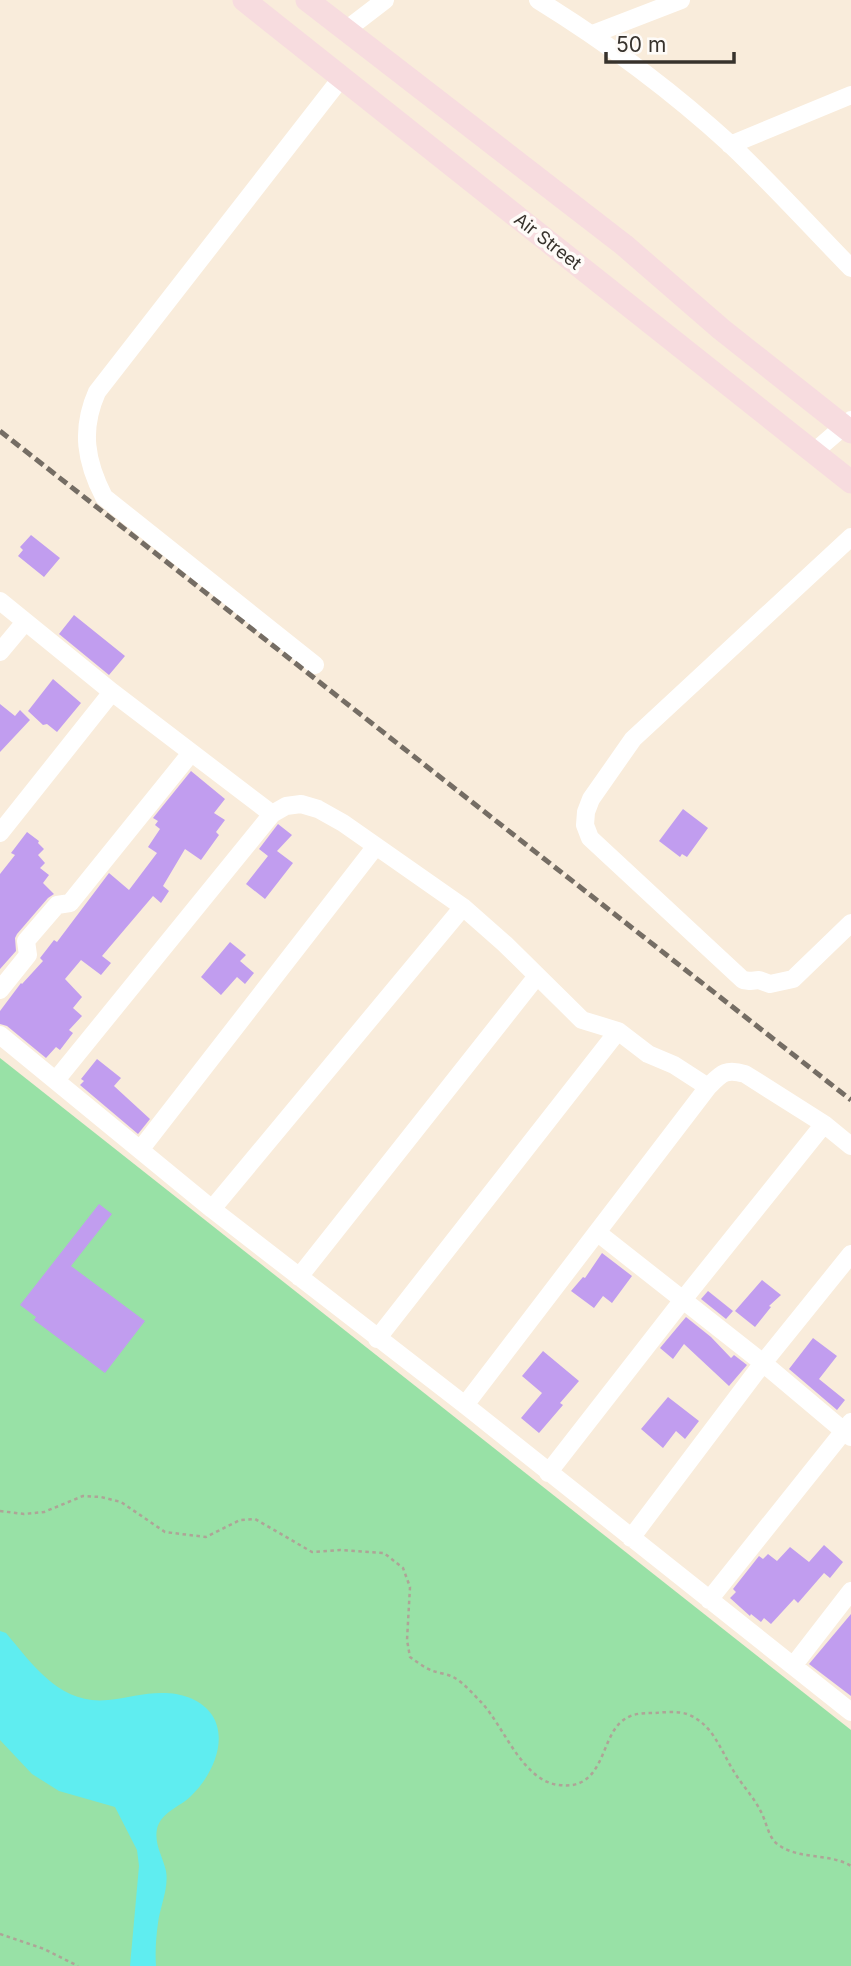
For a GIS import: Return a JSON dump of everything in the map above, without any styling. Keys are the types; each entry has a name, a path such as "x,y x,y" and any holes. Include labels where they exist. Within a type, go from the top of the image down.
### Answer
{"main road":[{"name":"Air Street","path":"244,0 851,482"},
{"path":"307,0 624,245 721,329 849,427"}],"street":[{"path":"346,30 385,0"},
{"path":"538,0 593,34 730,145 851,268"},
{"path":"593,34 681,0"},
{"path":"315,665 104,497 90,466 87,425 97,392 342,78"},
{"path":"730,145 851,95"},
{"path":"814,452 849,427"},
{"path":"851,537 633,739 591,799 585,825 590,838 743,980 759,980 770,984 793,979 851,923"},
{"path":"0,601 112,692 272,814"},
{"path":"0,652 25,622"},
{"path":"0,833 112,692"},
{"path":"0,990 28,955 26,941 57,905 70,903 191,753"},
{"path":"56,1080 272,814 286,806 301,804 318,809 344,823 463,907 582,1020 618,1031 648,1054 674,1065 708,1087"},
{"path":"140,1150 376,846"},
{"path":"212,1209 463,907"},
{"path":"299,1277 537,976"},
{"path":"377,1339 618,1031"},
{"path":"0,1035 212,1209 465,1405 851,1712"},
{"path":"465,1405 720,1074 732,1070 745,1074 824,1124 851,1146"},
{"path":"548,1473 824,1124"},
{"path":"598,1233 849,1431 709,1600"},
{"path":"631,1538 763,1363 851,1254"},
{"path":"793,1666 851,1591"}],"path":[{"path":"0,1511 24,1514 44,1512 83,1496 101,1497 121,1502 165,1532 206,1537 240,1520 255,1519 312,1552 340,1550 384,1553 403,1568 410,1587 407,1640 410,1657 431,1670 454,1677 483,1704 536,1776 558,1786 578,1783 593,1773 603,1759 610,1738 620,1723 637,1713 686,1714 704,1724 719,1742 733,1770 760,1808 774,1841 789,1852 832,1857 851,1866"},
{"path":"0,1934 44,1949 78,1966"}],"green space":[{"path":"0,1058 851,1730 851,1966 0,1966"}],"water":[{"path":"0,1631 6,1633 38,1670 62,1690 91,1700 151,1693 179,1695 203,1705 217,1725 218,1747 211,1769 191,1796 162,1818 157,1829 158,1845 167,1877 157,1928 156,1966 130,1966 139,1866 137,1850 115,1807 59,1791 32,1774 0,1740"}],"building":[{"path":"31,535 60,558 44,577 18,556 23,550 20,547"},
{"path":"74,615 125,656 109,675 59,634"},
{"path":"53,679 81,703 57,732 47,724 43,725 28,711"},
{"path":"0,704 15,716 20,710 30,720 0,752"},
{"path":"191,771 225,799 214,813 225,820 216,832 219,835 201,860 185,849 163,886 169,891 161,903 153,896 102,956 111,963 101,975 81,960 65,979 82,997 73,1008 82,1016 69,1030 73,1033 60,1050 56,1047 46,1058 7,1026 0,1024 0,1011 21,983 43,961 40,958 54,940 57,942 109,873 129,890 157,853 148,847 160,829 155,825 158,821 153,818"},
{"path":"683,809 708,828 687,857 682,854 680,857 659,841"},
{"path":"278,824 292,835 277,851 293,863 265,899 246,884 268,856 259,849"},
{"path":"27,832 39,841 44,849 38,855 45,863 40,868 49,875 43,883 54,894 17,934 16,951 0,969 0,874 15,855 11,853"},
{"path":"230,942 246,955 240,961 254,973 245,984 237,977 221,995 201,977"},
{"path":"97,1059 121,1078 114,1086 150,1119 138,1134 80,1085 84,1081 81,1079"},
{"path":"99,1204 112,1214 71,1266 145,1321 105,1373 34,1320 36,1317 20,1305"},
{"path":"602,1253 632,1276 612,1303 603,1296 594,1308 571,1291 585,1278"},
{"path":"762,1280 781,1295 769,1306 771,1307 755,1327 735,1311"},
{"path":"708,1291 733,1311 726,1319 701,1299"},
{"path":"686,1317 731,1358 734,1355 747,1365 729,1386 684,1344 673,1359 660,1348"},
{"path":"813,1338 837,1356 819,1379 845,1400 837,1410 789,1369"},
{"path":"543,1351 579,1381 539,1433 521,1418 542,1393 522,1376"},
{"path":"668,1397 699,1421 685,1439 676,1431 663,1448 641,1429"},
{"path":"824,1545 843,1562 830,1578 824,1573 798,1603 794,1599 771,1624 764,1618 761,1622 751,1614 750,1616 730,1598 736,1592 733,1589 759,1556 763,1559 768,1554 777,1561 790,1547 809,1562"},
{"path":"851,1614 851,1696 809,1664"}],"railway":[{"path":"0,431 851,1100"}]}
